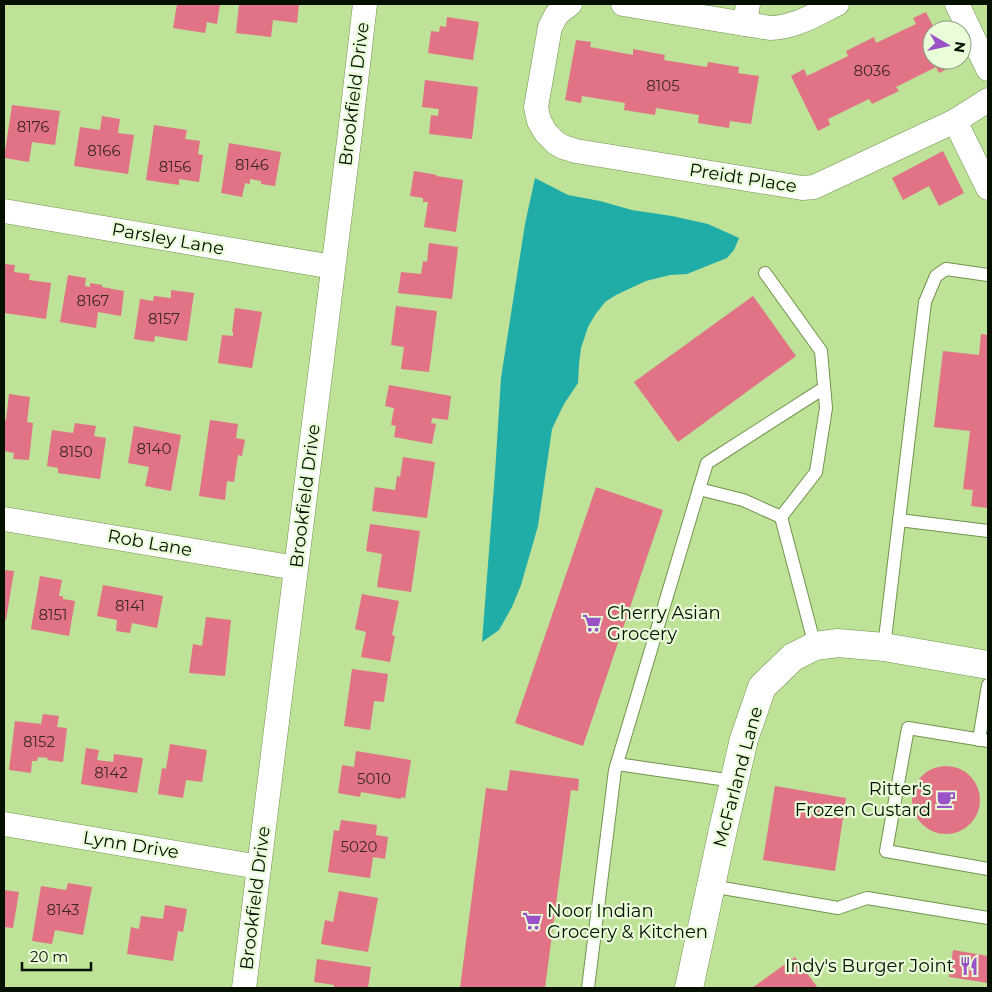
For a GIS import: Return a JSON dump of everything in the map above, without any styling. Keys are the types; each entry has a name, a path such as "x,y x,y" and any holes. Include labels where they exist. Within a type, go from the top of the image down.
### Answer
{"street":[{"name":"Brookfield Drive","path":"244,988 365,4"},
{"name":"Preidt Place","path":"570,4 557,14 550,27 536,107 539,121 546,133 556,143 576,151 802,188 814,187 955,121 988,100"},
{"path":"624,4 746,14 770,28 788,26 837,4"},
{"path":"957,4 988,69"},
{"path":"955,121 988,188"},
{"name":"Parsley Lane","path":"4,212 333,267"},
{"name":"Rob Lane","path":"4,519 296,568"},
{"name":"McFarland Lane","path":"688,988 744,739 762,687 793,657 815,646 838,643 884,647 988,665"},
{"name":"Lynn Drive","path":"4,824 259,867"}],"lane":[{"path":"884,647 925,302 936,276 946,269 988,276"},
{"path":"765,273 821,351 826,408 816,472 781,517"},
{"path":"588,988 615,770 707,464 824,388"},
{"path":"699,489 743,500 781,517"},
{"path":"781,517 815,646"},
{"path":"899,520 988,532"},
{"path":"988,685 984,740 908,728 886,851 988,869"},
{"path":"617,764 734,781"},
{"path":"711,886 838,908 867,898 988,918"}],"water":[{"path":"535,178 568,195 632,210 708,224 739,238 734,250 727,258 687,274 670,275 646,281 605,302 595,315 588,327 581,348 578,383 564,404 552,429 538,526 521,585 512,607 499,630 482,642 501,378 525,224"}],"building":[{"path":"177,4 220,4 217,24 207,22 205,33 173,28"},
{"path":"239,4 299,4 297,23 273,20 271,37 236,33"},
{"path":"926,12 930,20 922,20 922,70 930,70 896,87 899,91 872,104 869,99 828,119 830,125 818,131 791,76 804,69 807,76 848,56 846,51 874,37 876,43 916,24 913,18"},
{"path":"447,17 479,22 473,60 428,53 431,31 439,32 440,26 446,27"},
{"path":"576,40 591,42 590,47 633,55 633,49 665,55 664,60 707,67 708,62 739,67 738,73 759,76 751,124 730,121 729,128 698,123 699,115 656,108 655,115 624,110 625,103 582,96 581,103 565,100"},
{"path":"425,80 478,87 472,139 429,134 431,115 438,116 439,109 422,107"},
{"path":"12,105 60,111 55,145 32,142 29,162 4,158"},
{"path":"102,116 120,119 118,133 134,135 128,174 74,166 80,127 100,130"},
{"path":"154,125 187,130 185,139 200,141 198,154 203,155 199,182 179,179 179,185 146,180"},
{"path":"229,143 281,152 275,186 261,184 261,181 250,179 250,184 245,183 242,197 221,193"},
{"path":"943,151 964,193 939,206 929,186 903,200 892,178"},
{"path":"414,171 463,180 456,232 424,227 428,202 423,202 423,198 410,196"},
{"path":"429,243 458,247 452,299 398,293 401,272 421,274 423,261 427,262"},
{"path":"4,264 15,265 14,272 30,274 29,280 51,283 46,319 4,313"},
{"path":"68,275 86,278 85,286 90,287 90,283 124,291 121,316 98,312 96,328 60,322"},
{"path":"171,290 194,293 187,341 155,336 154,342 134,339 140,299 153,301 154,296 171,298"},
{"path":"753,296 796,356 678,442 634,382"},
{"path":"396,306 437,311 429,372 401,369 404,347 391,345"},
{"path":"235,308 262,312 252,368 218,363 222,335 233,336"},
{"path":"981,334 988,335 988,508 971,506 973,490 963,489 970,431 934,427 943,351 979,355"},
{"path":"389,385 451,396 448,420 432,418 431,423 436,424 432,444 394,437 396,426 391,425 394,408 385,406"},
{"path":"9,394 30,397 27,422 33,423 29,460 13,459 14,453 4,451 4,419 6,420"},
{"path":"210,420 238,424 236,438 245,440 242,456 238,455 234,482 227,481 225,500 199,496"},
{"path":"75,423 96,426 94,436 106,438 100,479 58,473 58,468 47,466 52,430 73,433"},
{"path":"134,426 181,435 171,491 145,486 149,467 128,463"},
{"path":"403,457 435,462 427,518 372,511 375,487 395,490 397,476 400,477"},
{"path":"596,487 663,510 583,746 515,723"},
{"path":"370,524 420,531 411,592 377,587 382,554 366,551"},
{"path":"4,570 14,571 6,620 4,620"},
{"path":"40,576 62,580 59,596 63,596 63,599 75,601 69,636 31,629"},
{"path":"103,585 163,596 157,628 132,623 130,633 116,631 117,620 97,616"},
{"path":"362,594 399,601 392,635 395,636 390,662 361,657 366,632 355,629"},
{"path":"206,617 231,620 225,676 189,673 193,644 202,646"},
{"path":"352,669 388,674 384,702 374,701 370,730 344,726"},
{"path":"43,714 59,716 57,727 67,728 63,762 38,757 37,761 32,761 31,773 9,770 15,721 41,724"},
{"path":"170,744 207,750 202,782 186,780 183,798 158,794 162,768 166,769"},
{"path":"86,748 99,750 97,760 113,762 114,754 143,758 137,793 81,784"},
{"path":"356,751 411,760 405,798 401,797 401,799 361,792 360,797 338,793 342,765 354,767"},
{"name":"Ritter's Frozen Custard","path":"946,766 959,769 970,776 977,787 980,800 977,813 970,824 959,831 946,834 933,831 922,824 915,813 912,800 915,787 922,776 933,769"},
{"path":"510,770 579,779 578,791 571,790 545,988 460,988 486,788 507,791"},
{"path":"775,786 846,798 835,871 763,860"},
{"path":"341,820 377,825 376,835 388,837 385,859 373,857 370,878 328,872 334,830 339,831"},
{"path":"68,883 92,887 83,935 55,930 52,944 32,941 41,886 66,890"},
{"path":"4,890 19,892 13,928 4,927"},
{"path":"339,891 378,898 368,952 321,944 325,920 333,922"},
{"path":"165,905 187,909 183,932 178,931 173,961 127,954 131,927 139,929 141,916 163,919"},
{"name":"Indy's Burger Joint","path":"953,950 988,956 988,983 949,977"},
{"path":"795,957 818,988 752,988"},
{"path":"317,959 371,967 368,988 334,988 334,985 314,982"}],"place":[{"name":"Cherry Asian Grocery","path":"592,623"},
{"name":"Ritter's Frozen Custard","path":"946,799"},
{"name":"Noor Indian Grocery & Kitchen","path":"532,921"},
{"name":"Indy's Burger Joint","path":"969,966"}]}
